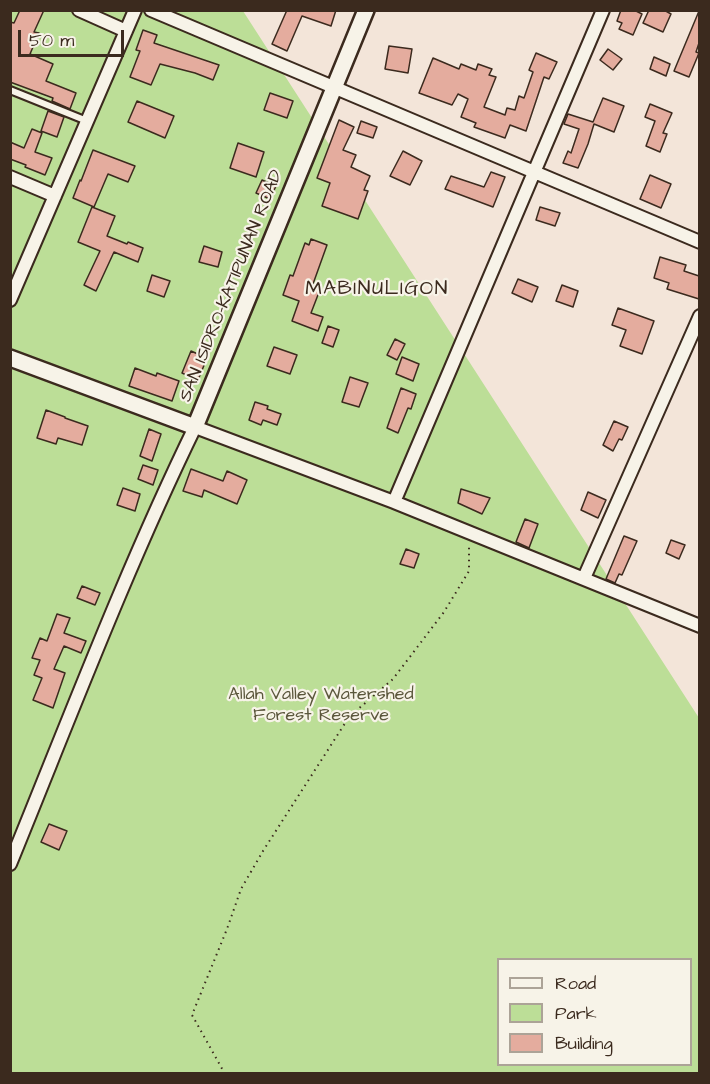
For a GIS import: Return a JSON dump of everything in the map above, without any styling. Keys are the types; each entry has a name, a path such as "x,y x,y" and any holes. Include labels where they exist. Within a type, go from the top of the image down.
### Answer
{"street":[{"path":"79,10 126,31"},
{"path":"10,300 135,10"},
{"path":"151,10 699,242"},
{"name":"SAN ISIDRO-KATIPUNAN ROAD","path":"10,358 195,427 366,10"},
{"path":"394,502 603,10"},
{"path":"10,177 56,196"},
{"path":"584,578 699,316"},
{"path":"10,864 104,629 162,495 195,427 394,502 699,626"}],"lane":[{"path":"10,90 88,121"}],"path":[{"path":"225,1074 192,1015 241,888 262,851 349,717 393,679 444,612 469,571 470,533"}],"green space":[{"name":"Allah Valley Watershed Forest Reserve","path":"10,11 243,11 699,718 699,1073 11,1073"}],"building":[{"path":"20,10 44,10 34,32 39,33 30,54 53,64 46,81 76,93 70,109 52,101 53,98 10,82 10,22 14,23"},
{"path":"287,10 336,10 331,26 302,16 287,51 272,44"},
{"path":"621,10 634,10 642,14 633,35 619,29 622,23 617,21"},
{"path":"649,10 664,10 671,14 663,32 643,23"},
{"path":"699,11 699,43 696,52 699,53 689,77 674,71"},
{"path":"143,30 157,35 154,43 219,65 213,80 160,64 151,85 130,77 140,51 136,50"},
{"path":"389,46 412,49 408,73 385,69"},
{"path":"608,49 622,59 613,70 600,60"},
{"path":"536,53 557,62 549,79 544,77 526,131 510,125 505,138 474,127 476,123 461,117 468,99 458,94 452,105 419,93 433,58 459,69 461,64 476,70 478,64 492,69 489,75 496,77 484,107 505,115 507,108 515,110 519,96 524,98 533,72 529,70"},
{"path":"654,57 670,64 666,76 650,69"},
{"path":"270,93 293,101 287,118 264,110"},
{"path":"603,98 624,106 614,132 594,124 578,168 563,163 568,151 571,153 579,129 564,124 568,114 593,122"},
{"path":"137,101 174,116 165,138 128,122"},
{"path":"650,104 672,113 663,133 667,134 660,152 646,146 655,121 645,117"},
{"path":"48,111 64,117 57,137 41,131"},
{"path":"339,120 354,127 343,150 356,155 351,167 370,176 364,190 368,191 358,219 322,206 330,183 317,178"},
{"path":"361,121 377,127 373,138 357,133"},
{"path":"32,129 42,133 35,152 52,158 45,175 10,159 10,142 24,148"},
{"path":"238,143 264,152 256,177 230,168"},
{"path":"93,150 135,166 128,182 108,174 94,207 73,198"},
{"path":"403,151 422,161 410,185 390,176"},
{"path":"491,172 505,177 493,207 445,189 451,176 484,187"},
{"path":"650,175 671,184 661,208 640,199"},
{"path":"262,180 276,186 270,199 256,193"},
{"path":"92,207 115,216 107,236 143,248 138,262 114,252 96,291 84,285 100,251 78,242"},
{"path":"540,207 560,213 555,226 536,220"},
{"path":"311,239 327,245 313,284 321,287 311,313 323,317 318,331 292,321 299,301 283,295 290,275 293,276 305,243 309,245"},
{"path":"204,246 222,252 218,267 199,262"},
{"path":"660,257 686,265 684,271 699,276 699,299 667,289 669,283 654,278"},
{"path":"152,275 170,281 164,297 147,291"},
{"path":"518,279 538,287 532,302 512,293"},
{"path":"562,285 578,291 573,307 556,301"},
{"path":"618,308 654,321 642,354 620,346 626,330 612,325"},
{"path":"328,326 339,330 333,347 322,343"},
{"path":"395,339 405,344 397,360 387,355"},
{"path":"274,347 297,355 290,374 267,366"},
{"path":"191,351 207,358 198,380 182,373"},
{"path":"402,357 419,364 413,381 396,374"},
{"path":"135,368 179,381 172,401 129,386"},
{"path":"350,377 368,383 359,407 342,402"},
{"path":"401,388 416,394 398,433 387,428"},
{"path":"255,402 268,406 267,409 281,414 277,425 263,420 261,425 249,420"},
{"path":"46,410 88,426 82,445 58,438 56,444 37,438"},
{"path":"614,421 628,427 622,440 619,439 613,451 603,445"},
{"path":"149,429 161,434 152,461 140,456"},
{"path":"143,465 158,470 153,485 138,479"},
{"path":"191,469 223,481 227,471 247,480 237,504 204,490 202,497 183,491"},
{"path":"123,488 140,494 135,511 117,505"},
{"path":"461,489 490,498 482,514 458,503"},
{"path":"588,492 606,500 598,518 581,510"},
{"path":"525,519 538,524 529,548 516,542"},
{"path":"624,536 637,541 622,575 619,574 615,583 606,579"},
{"path":"671,540 685,545 679,559 666,553"},
{"path":"406,549 419,554 414,568 400,564"},
{"path":"82,586 100,593 95,605 77,598"},
{"path":"57,614 70,618 64,633 86,641 81,653 64,646 54,669 65,673 53,708 33,700 42,678 34,675 40,660 32,658 40,638 47,641"},
{"path":"49,824 67,831 59,850 41,842"}],"district":[{"name":"MABINULIGON","path":"377,290"}]}
